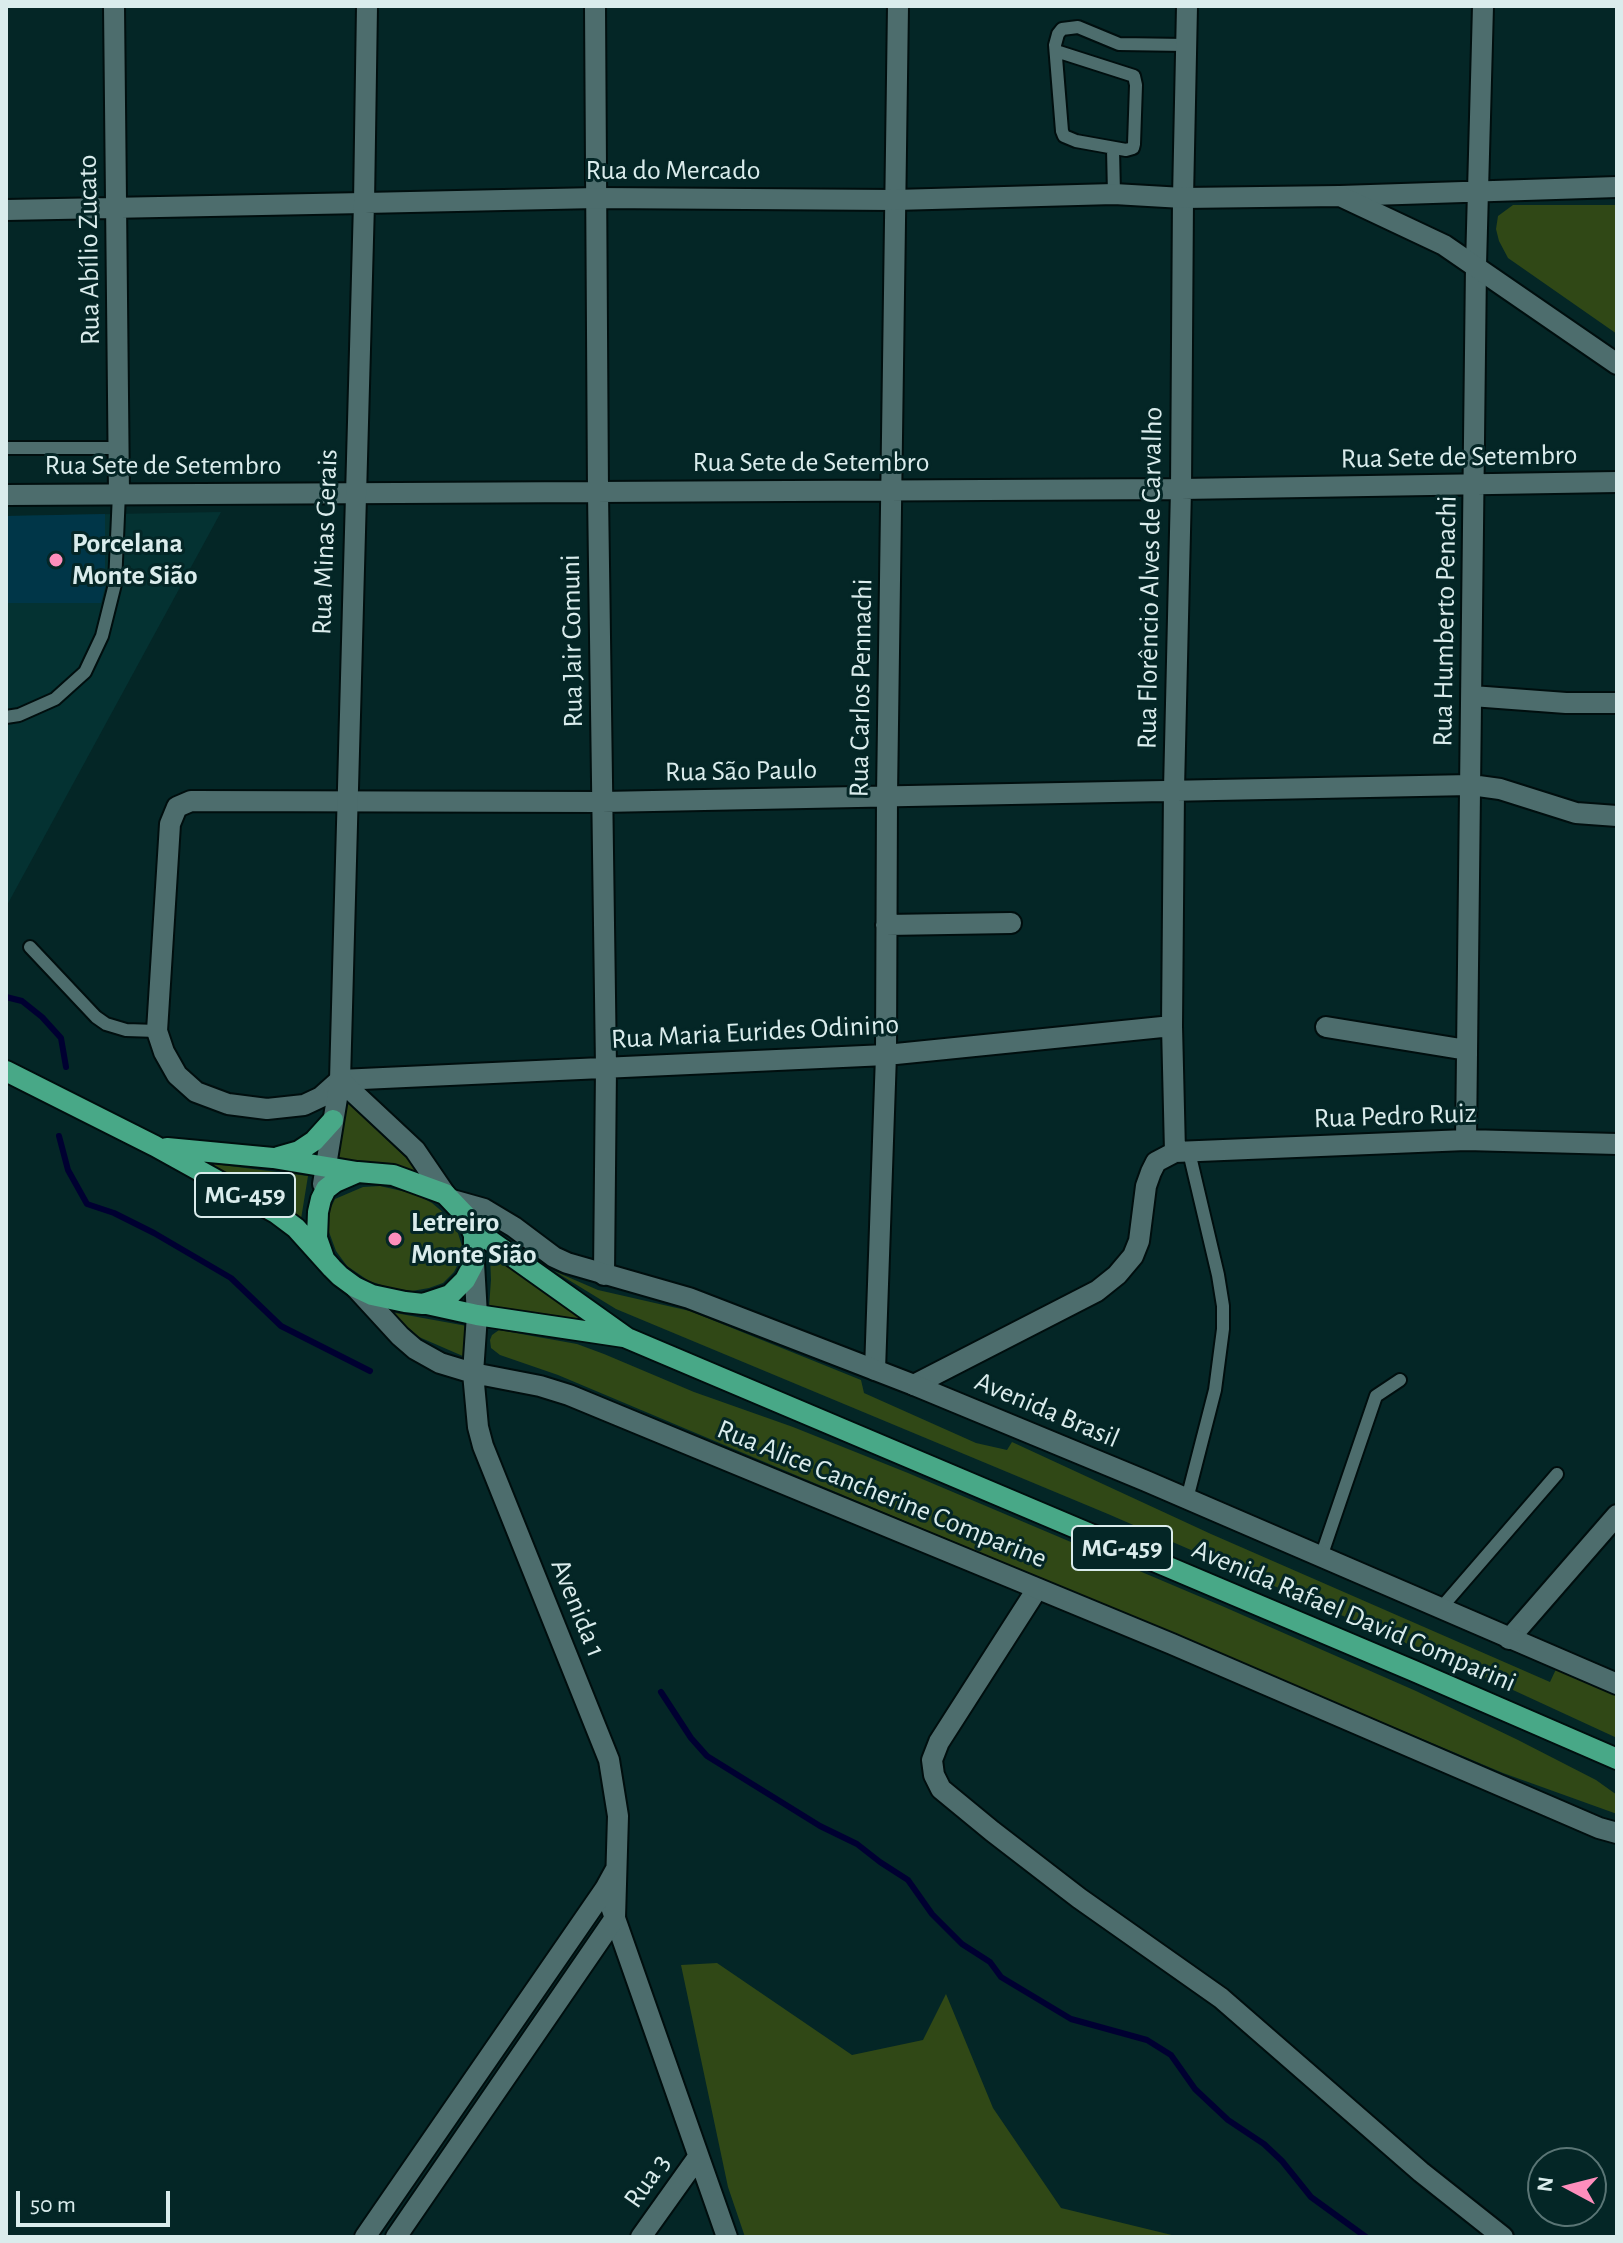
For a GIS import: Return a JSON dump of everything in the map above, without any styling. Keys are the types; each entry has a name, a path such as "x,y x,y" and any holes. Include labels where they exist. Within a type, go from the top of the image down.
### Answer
{"main road":[{"name":"Avenida Rafael David Comparini","path":"6,1071 155,1146 276,1213 296,1228 340,1276 372,1295 627,1338"},
{"path":"273,1158 307,1146 333,1120"},
{"name":"Avenida Rafael David Comparini","path":"155,1146 393,1175 449,1197 471,1227 627,1338 1617,1759"},
{"name":"MG-459","path":"324,1258 317,1238 321,1199 326,1189 335,1182 358,1172"},
{"path":"423,1304 450,1295 465,1280 474,1263 475,1242 471,1227"}],"street":[{"name":"Rua Abílio Zucato","path":"114,6 119,493"},
{"name":"Rua Minas Gerais","path":"321,1199 340,1080 367,6"},
{"name":"Rua Jair Comuni","path":"595,6 606,1067 604,1275"},
{"name":"Rua Carlos Pennachi","path":"875,1370 886,1055 898,6"},
{"name":"Rua Florêncio Alves de Carvalho","path":"1182,1152 1172,1026 1187,6"},
{"name":"Rua Humberto Penachi","path":"1466,1140 1476,265 1483,6"},
{"name":"Rua do Mercado","path":"6,210 597,198 895,200 1114,194 1183,198 1340,196 1617,187"},
{"path":"1340,196 1444,245 1617,364"},
{"name":"Rua Sete de Setembro","path":"6,495 1181,489 1617,482"},
{"path":"1472,696 1566,703 1617,703"},
{"name":"Rua São Paulo","path":"157,1031 170,824 177,807 191,801 602,802 1471,785 1500,789 1576,813 1617,816"},
{"path":"886,925 1011,923"},
{"name":"Rua Maria Eurides Odinino","path":"340,1080 886,1055 1172,1026"},
{"path":"1326,1027 1467,1050"},
{"path":"157,1031 177,1075 196,1092 228,1104 267,1109 304,1105 321,1097 340,1080 415,1150 449,1197"},
{"name":"Rua Pedro Ruiz","path":"1182,1152 1466,1140 1617,1144"},
{"path":"914,1385 1097,1291 1117,1275 1133,1256 1139,1241 1146,1186 1156,1162 1182,1152"},
{"name":"Avenida Brasil","path":"449,1197 495,1215 567,1263 689,1298 914,1385 1617,1684"},
{"name":"Avenida 1","path":"474,1263 477,1315 473,1373 475,1407 483,1446 609,1760 618,1816 615,1918"},
{"name":"Rua Alice Cancherine Comparine","path":"355,1287 400,1336 440,1363 569,1395 1172,1644 1599,1828 1617,1833"},
{"path":"1509,1639 1617,1515"},
{"path":"1037,1589 939,1742 932,1760 934,1775 941,1789 1079,1898 1221,1998 1421,2172 1503,2237"},
{"name":"Avenida 1","path":"365,2237 618,1866"},
{"path":"605,1889 727,2237"},
{"path":"396,2237 615,1918"},
{"name":"Rua 3","path":"641,2237 698,2157"}],"lane":[{"path":"1056,51 1134,76 1134,144 1131,150 1113,149 1064,136 1062,131 1055,40 1058,34 1070,26 1119,44 1186,45"},
{"path":"1113,149 1114,194"},
{"path":"6,448 119,448"},
{"path":"6,717 19,715 55,699 85,672 102,636 115,584 119,493"},
{"path":"30,947 106,1024 126,1030 157,1031"},
{"path":"1182,1152 1218,1275 1223,1306 1215,1390 1187,1499"},
{"path":"1321,1557 1376,1396 1400,1380"},
{"path":"1441,1608 1557,1474"}],"shaded area":[{"path":"221,512 6,907 6,516"}],"green space":[{"path":"1513,205 1617,205 1617,334 1508,258 1496,229 1498,216"},
{"path":"345,1095 382,1135 421,1172 336,1158"},
{"path":"214,1164 308,1176 301,1219 283,1202 215,1168"},
{"path":"380,1186 415,1194 432,1203 457,1230 462,1246 460,1260 443,1283 412,1291 391,1288 369,1281 347,1266 336,1251 329,1232 328,1214 335,1199 363,1187"},
{"path":"490,1255 592,1325 489,1307"},
{"path":"554,1271 598,1290 690,1311 861,1380 864,1393 976,1443 1007,1450 1012,1442 1211,1534 1550,1682 1558,1665 1617,1692 1617,1738 1108,1514 616,1309"},
{"path":"390,1312 467,1326 465,1357 419,1337"},
{"path":"499,1330 577,1344 604,1354 694,1392 908,1473 1222,1606 1416,1691 1596,1780 1617,1795 1617,1814 1503,1773 558,1375 500,1355 491,1348 490,1340"},
{"path":"717,1963 852,2055 923,2040 946,1994 993,2108 1061,2208 1180,2237 745,2237 728,2187 681,1965"}],"building":[{"name":"Porcelana Monte Sião","path":"105,514 105,587 101,603 6,603 6,516"}],"waterway":[{"path":"6,997 22,1001 61,1038 66,1067"},
{"path":"59,1136 68,1170 87,1204 114,1213 154,1233 231,1278 281,1326 370,1371"},
{"path":"661,1692 691,1738 707,1756 820,1826 857,1844 908,1880 932,1914 962,1944 990,1962 1001,1977 1071,2019 1147,2040 1171,2055 1195,2089 1228,2120 1264,2144 1311,2197 1366,2237"}],"place":[{"name":"Porcelana Monte Sião","path":"56,560"},
{"name":"Letreiro Monte Sião","path":"395,1239"}]}
